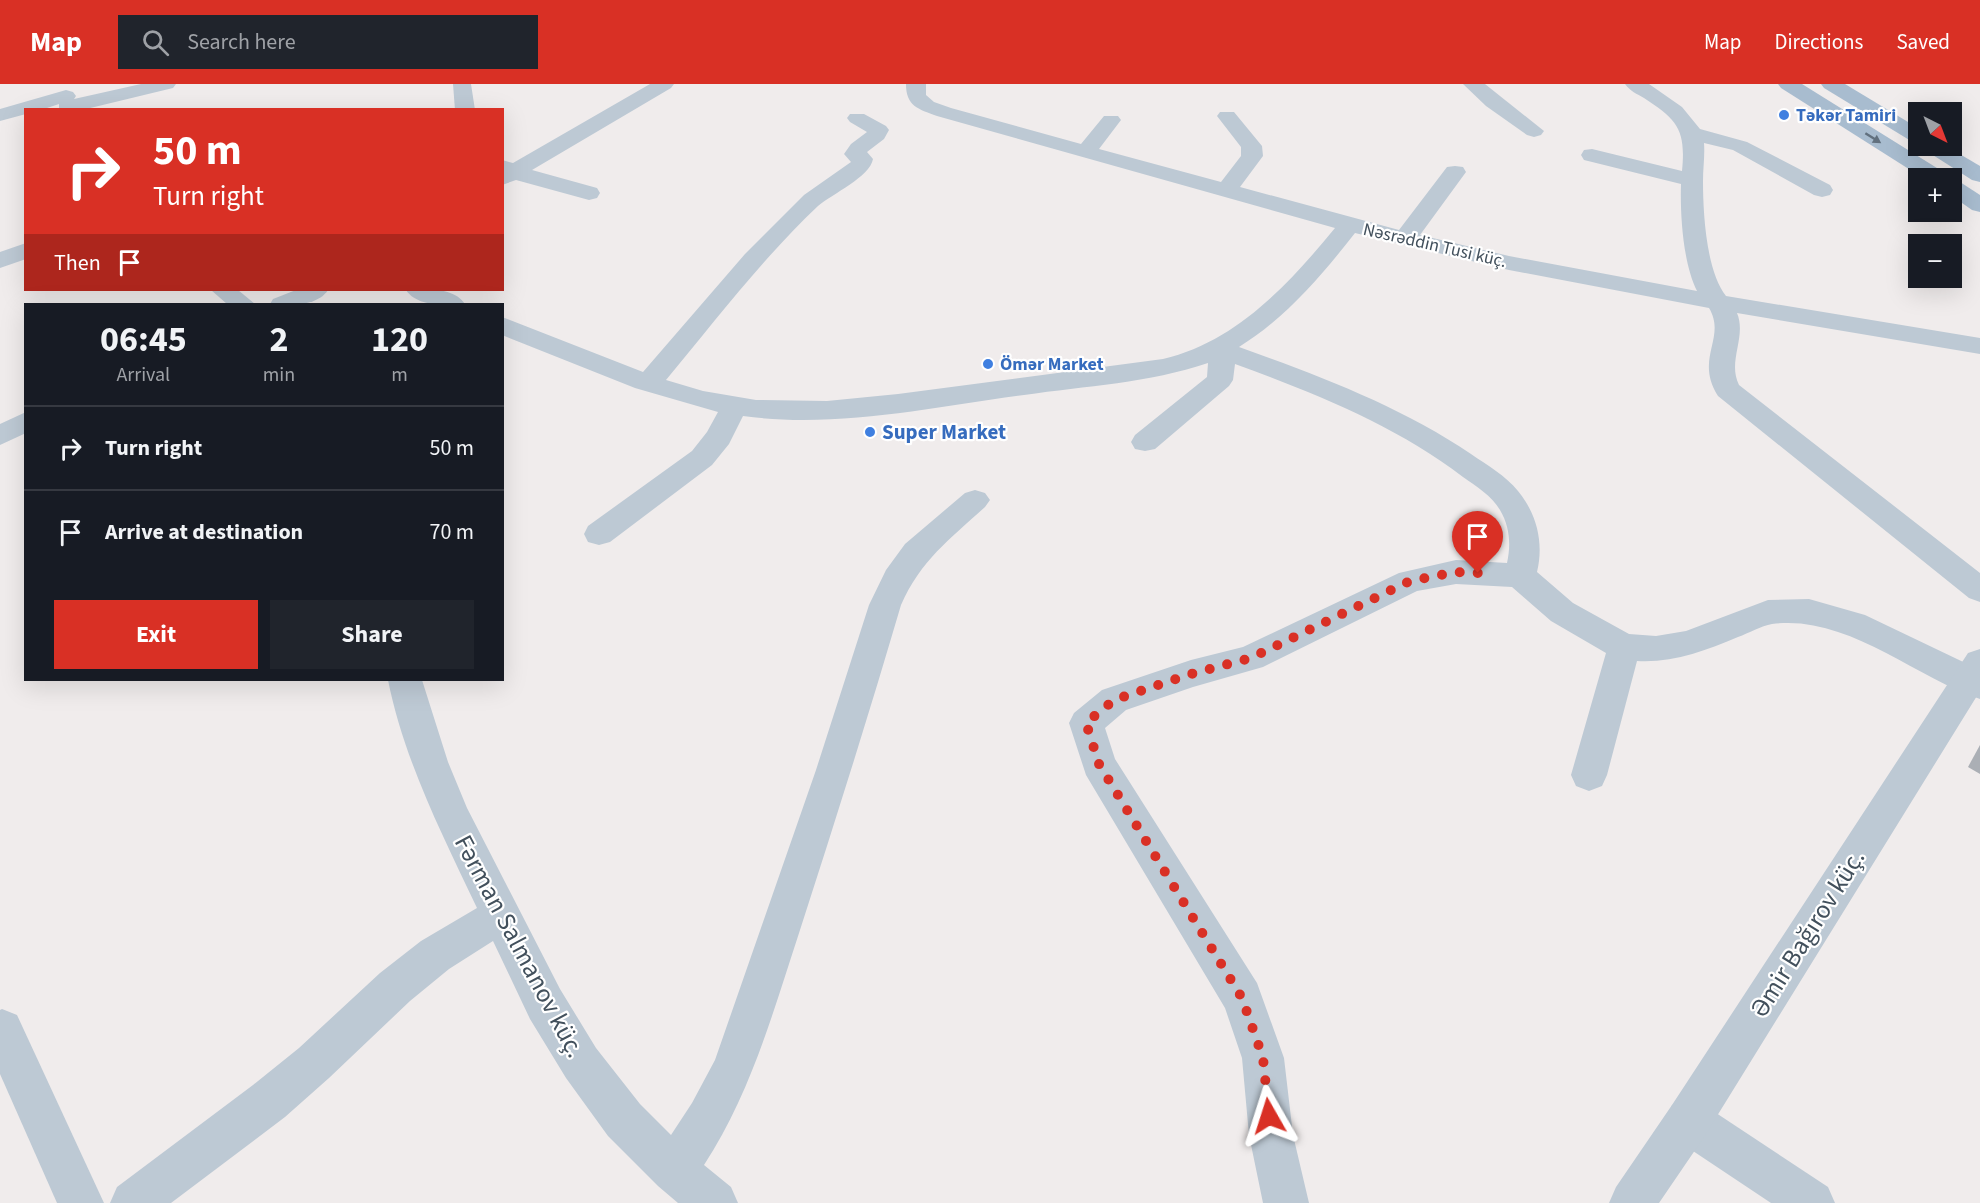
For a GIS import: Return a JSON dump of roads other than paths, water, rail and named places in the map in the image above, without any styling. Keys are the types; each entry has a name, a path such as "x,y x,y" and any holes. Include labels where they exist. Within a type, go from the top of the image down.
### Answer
{"main road":[{"path":"1788,84 1922,168"},
{"path":"1831,84 1908,131"},
{"path":"1949,156 1980,175"},
{"path":"1962,193 1980,205"}],"street":[{"path":"29,108 66,99 166,84"},
{"path":"506,172 664,84"},
{"name":"Nəsrəddin Tusi küç.","path":"916,84 916,97 927,106 1225,192 1350,225 1574,276 1980,346"},
{"path":"1473,84 1534,131"},
{"path":"1635,84 1670,107 1686,122 1693,133 1695,154 1692,180 1700,262 1706,285 1726,316 1728,330 1720,358 1721,379 1728,390 1980,590"},
{"path":"462,85 465,108"},
{"path":"0,115 24,109"},
{"path":"1225,192 1252,156 1251,146 1227,116"},
{"path":"649,383 753,259 812,200 861,165 862,159 855,154 858,148 878,135 879,130 857,118"},
{"path":"1085,152 1112,120"},
{"path":"1693,133 1740,146 1822,190"},
{"path":"1592,155 1692,180"},
{"path":"506,172 589,193"},
{"path":"1406,237 1455,172"},
{"path":"504,326 587,361 689,396 735,406 799,411 861,408 1164,366 1198,358 1220,349 1258,321 1288,294 1350,225"},
{"path":"0,261 24,251"},
{"path":"224,291 242,303"},
{"path":"284,303 314,291"},
{"path":"420,291 450,303"},
{"path":"1145,442 1220,380 1222,369 1220,349"},
{"path":"1220,349 1329,389 1383,414 1445,449 1483,477 1510,502 1523,530 1527,554 1520,576"},
{"path":"599,534 702,458 719,437 735,406"},
{"path":"0,436 24,422"},
{"path":"674,1170 708,1119 733,1069 834,770 885,606 897,578 916,552 975,500"},
{"path":"1286,1203 1271,1135 1263,1058 1242,998 1099,764 1086,723 1114,700 1191,674 1251,658 1410,581 1456,572 1520,576 1562,612 1624,647 1656,649 1689,643 1768,612 1809,611 1852,624 1976,675"},
{"path":"1589,776 1624,647"},
{"name":"Əmir Bağırov küç.","path":"1632,1203 1688,1121 1976,675"},
{"name":"Fərman Salmanov küç.","path":"405,681 430,762 450,813 545,1004 581,1063 624,1120 674,1170 715,1203"},
{"path":"134,1203 287,1086 394,987 435,955 502,914"},
{"path":"2,1030 81,1203"},
{"path":"1688,1121 1812,1203"}],"place":[{"name":"Təkər Tamiri","path":"1784,115"},
{"name":"Ömər Market","path":"988,364"},
{"name":"Super Market","path":"870,432"}]}
